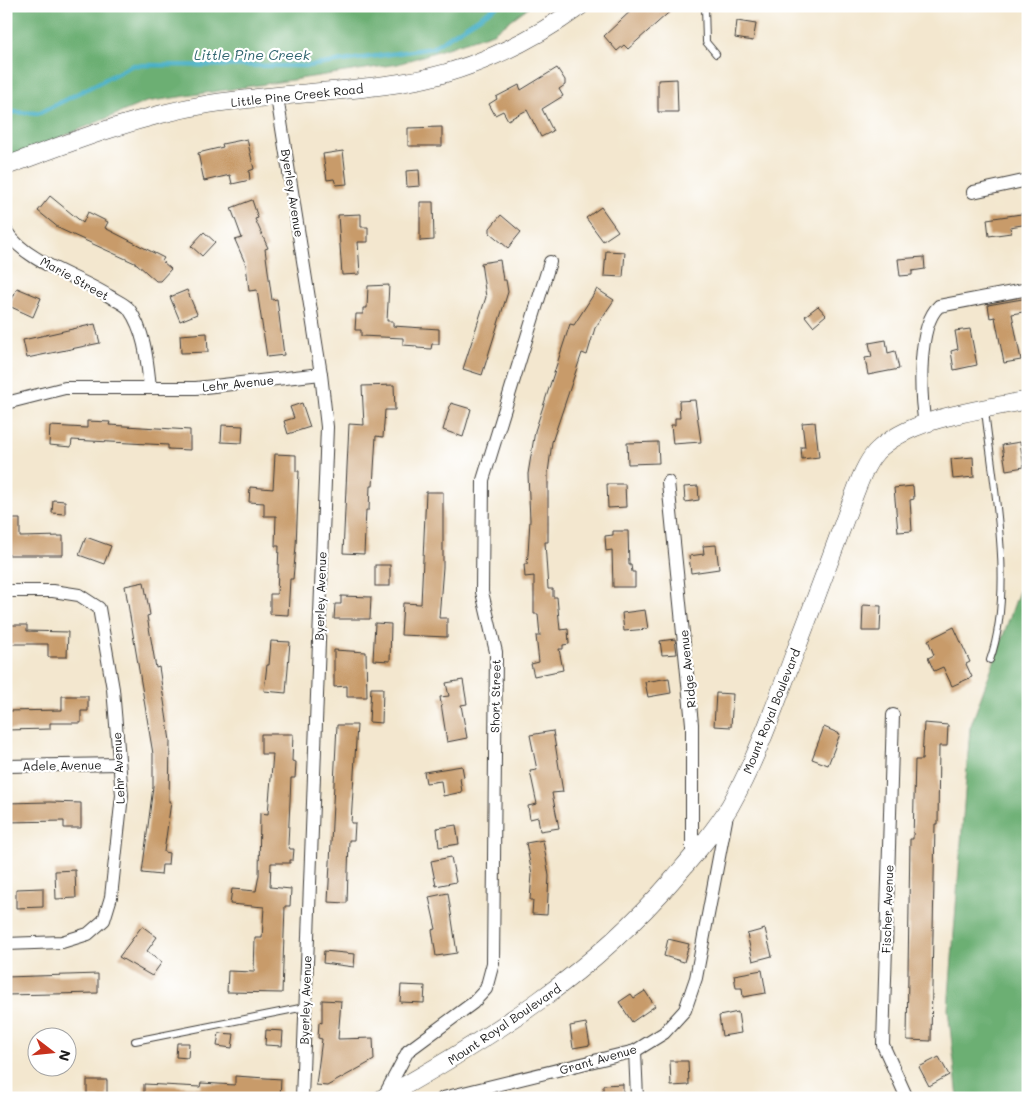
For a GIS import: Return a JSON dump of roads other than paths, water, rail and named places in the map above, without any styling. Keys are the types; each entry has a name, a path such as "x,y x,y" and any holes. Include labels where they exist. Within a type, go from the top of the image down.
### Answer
{"main road":[{"name":"Little Pine Creek Road","path":"6,166 130,121 210,104 402,83 437,75 511,48 546,30 580,6"},
{"name":"Mount Royal Boulevard","path":"383,1098 458,1056 513,1021 571,979 633,924 692,858 729,807 756,754 863,473 876,453 888,442 907,430 985,409 1028,400"}],"street":[{"name":"Byerley Avenue","path":"278,97 321,374 327,427 302,1098"},
{"path":"973,192 1028,180"},
{"name":"Marie Street","path":"6,230 12,239 49,266 91,284 128,308 144,342 150,387"},
{"name":"Short Street","path":"383,1098 408,1051 473,1003 486,989 492,963 496,652 482,592 483,480 550,262"},
{"path":"925,424 920,379 924,345 932,312 939,306 1028,289"},
{"name":"Lehr Avenue","path":"6,403 64,388 196,388 321,374"},
{"name":"Ridge Avenue","path":"668,482 692,724 692,858"},
{"name":"Lehr Avenue","path":"6,591 62,592 79,595 99,608 113,689 122,795 111,897 104,920 88,934 62,942 6,944"},
{"name":"Fischer Avenue","path":"893,715 883,1044 907,1098"},
{"name":"Adele Avenue","path":"6,766 119,764"},
{"name":"Grant Avenue","path":"443,1098 494,1092 635,1051 664,1033 685,1010 696,978 729,807"},
{"path":"635,1051 637,1098"}],"lane":[{"path":"705,6 706,42 716,54"},
{"path":"985,409 999,539 1000,573 999,632 990,660"},
{"path":"135,1041 305,1007"}],"waterway":[{"name":"Little Pine Creek","path":"6,112 40,113 133,65 308,66 432,48 497,6"}]}
